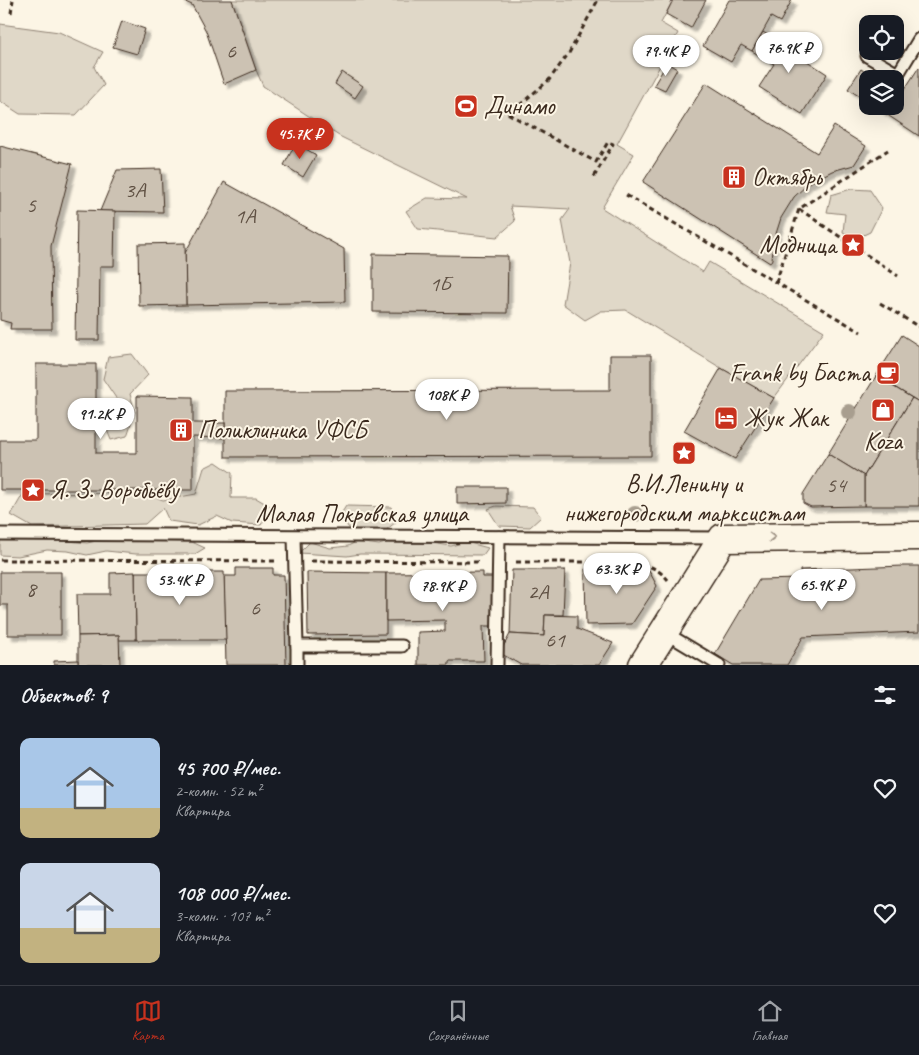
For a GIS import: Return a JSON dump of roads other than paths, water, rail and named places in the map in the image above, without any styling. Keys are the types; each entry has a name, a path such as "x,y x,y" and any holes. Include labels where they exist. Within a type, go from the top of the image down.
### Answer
{"street":[{"path":"642,665 723,538 919,536"}],"lane":[{"path":"875,60 898,74 919,39"},
{"name":"Малая Покровская улица","path":"0,534 723,538"},
{"path":"294,537 297,665"},
{"path":"496,665 499,537"},
{"path":"664,632 719,665"},
{"path":"297,646 402,646"}],"place":[{"name":"Динамо","path":"466,106"},
{"name":"Октябрь","path":"734,177"},
{"name":"Модница","path":"853,245"},
{"name":"Frank by Баста","path":"888,373"},
{"name":"Koza","path":"883,410"},
{"name":"Жук Жак","path":"726,418"},
{"name":"Поликлиника УФСБ","path":"181,430"},
{"name":"В.И.Ленину и нижегородским марксистам","path":"684,453"},
{"name":"Я. З. Воробьёву","path":"33,490"}]}
